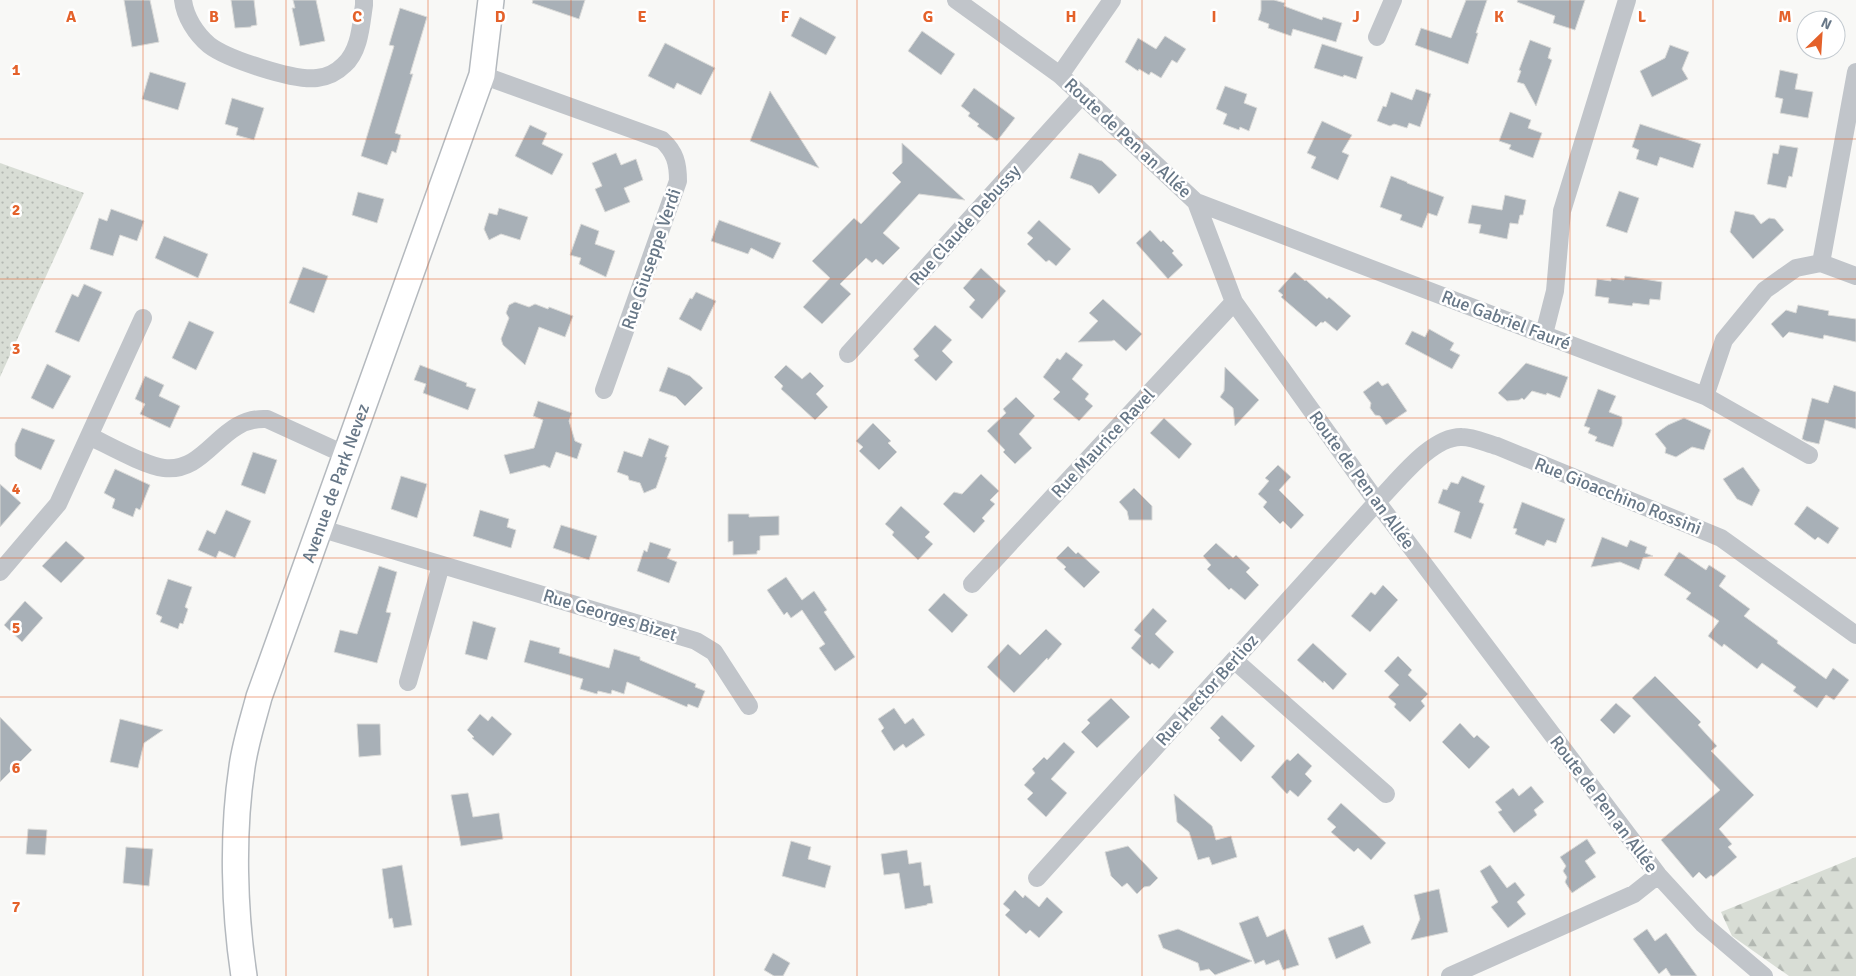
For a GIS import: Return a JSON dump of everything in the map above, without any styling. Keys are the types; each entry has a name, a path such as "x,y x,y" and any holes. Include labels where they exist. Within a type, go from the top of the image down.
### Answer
{"main road":[{"name":"Avenue de Park Nevez","path":"244,976 239,938 235,837 242,766 259,697 482,75 491,0"}],"street":[{"path":"183,0 188,18 197,32 208,44 221,53 300,79 326,76 345,64 357,42 364,0"},
{"name":"Route de Pen an Allée","path":"956,0 1060,75 1196,202 1234,302 1377,502 1658,875 1702,924 1764,976"},
{"path":"1060,75 1112,0"},
{"path":"1377,36 1393,0"},
{"path":"1544,334 1554,291 1562,211 1627,0"},
{"name":"Rue Giuseppe Verdi","path":"482,75 662,140 676,158 678,180 604,390"},
{"path":"1821,263 1855,83"},
{"name":"Rue Claude Debussy","path":"848,354 1082,95"},
{"name":"Rue Gabriel Fauré","path":"1196,202 1705,396 1809,455"},
{"path":"1705,396 1724,340 1765,290 1796,268 1821,263 1856,276"},
{"name":"Rue Maurice Ravel","path":"972,584 1234,302"},
{"path":"0,572 58,504 143,318"},
{"path":"90,436 156,467 174,468 189,465 238,424 252,420 267,419 346,455"},
{"name":"Rue Gioacchino Rossini","path":"1377,502 1430,448 1442,441 1462,437 1497,446 1721,538 1856,635"},
{"name":"Rue Hector Berlioz","path":"1037,878 1377,502"},
{"name":"Rue Georges Bizet","path":"320,528 696,641 714,652 749,706"},
{"path":"408,682 442,564"},
{"path":"1234,660 1386,794"},
{"path":"1450,976 1634,894 1658,875"}],"green space":[{"path":"0,163 84,193 0,377"},
{"path":"1856,857 1856,976 1789,976 1732,936 1721,912"}],"building":[{"path":"124,0 150,0 159,42 132,47"},
{"path":"231,0 254,0 257,25 235,28"},
{"path":"293,0 316,0 325,41 300,46 292,8 295,8"},
{"path":"533,0 585,0 579,19 532,3"},
{"path":"1261,0 1274,0 1285,3 1284,6 1322,20 1323,17 1342,23 1336,42 1293,29 1291,36 1268,28 1269,24 1258,20 1261,11"},
{"path":"1466,0 1487,0 1468,64 1415,45 1421,28 1451,38"},
{"path":"1518,0 1585,0 1575,30 1553,23 1555,16 1517,2"},
{"path":"400,8 427,17 410,74 413,74 395,133 401,135 396,153 392,151 387,165 361,156 394,46 389,45"},
{"path":"800,17 836,37 826,55 791,36"},
{"path":"922,31 955,54 941,75 908,51"},
{"path":"1165,36 1186,49 1177,63 1172,60 1161,78 1151,72 1149,75 1139,69 1138,71 1125,62 1138,38 1156,49"},
{"path":"1530,40 1551,48 1548,58 1552,60 1536,106 1524,84 1517,82 1521,71 1519,70"},
{"path":"665,43 715,68 701,95 677,83 674,89 648,76"},
{"path":"1322,44 1363,57 1356,79 1314,68"},
{"path":"1670,45 1689,52 1682,69 1688,79 1652,97 1640,71 1665,58"},
{"path":"1780,70 1798,74 1795,89 1813,92 1808,118 1780,113 1783,99 1775,97"},
{"path":"150,72 186,83 178,110 142,99"},
{"path":"1225,86 1247,94 1244,103 1257,108 1249,131 1240,127 1239,130 1223,124 1227,114 1216,109"},
{"path":"974,88 1015,118 997,141 977,126 979,124 968,116 970,113 961,106"},
{"path":"1416,89 1431,94 1420,127 1409,123 1407,128 1394,124 1390,126 1377,121 1383,106 1386,107 1391,92 1412,100"},
{"path":"770,91 819,168 750,141"},
{"path":"232,98 264,108 254,140 236,135 238,128 225,124"},
{"path":"1510,112 1531,120 1528,128 1542,133 1533,158 1509,149 1511,145 1499,141"},
{"path":"1322,121 1352,135 1342,152 1349,155 1338,180 1311,168 1316,157 1307,153"},
{"path":"1640,124 1701,144 1693,168 1660,157 1657,166 1636,159 1639,150 1632,147"},
{"path":"530,125 547,133 542,144 563,154 552,175 515,156"},
{"path":"902,143 965,200 919,194 883,233 900,248 883,265 876,259 872,263 866,258 840,284 851,294 822,324 803,307 830,278 812,261 854,218 861,224 901,182 892,173 902,163"},
{"path":"1780,145 1798,148 1792,177 1789,176 1786,188 1767,184 1773,153 1778,154"},
{"path":"616,153 621,165 636,159 643,180 624,188 630,202 605,212 595,189 602,186 592,163"},
{"path":"1079,153 1102,161 1117,175 1099,194 1092,186 1070,178"},
{"path":"1391,176 1444,197 1437,216 1428,213 1422,228 1400,220 1402,215 1380,207"},
{"path":"1619,191 1639,198 1627,233 1606,226"},
{"path":"358,192 384,199 377,223 352,215"},
{"path":"1505,195 1526,200 1523,215 1520,215 1518,224 1510,223 1507,239 1479,233 1481,225 1468,223 1472,205 1502,210"},
{"path":"499,208 528,217 520,240 501,234 489,240 484,229 489,213 497,215"},
{"path":"111,209 144,221 137,241 120,235 113,256 90,249 99,218 107,221"},
{"path":"1735,211 1754,215 1761,224 1769,218 1775,219 1784,230 1753,259 1730,232"},
{"path":"719,220 781,243 773,259 751,248 748,254 711,241"},
{"path":"1039,220 1071,249 1056,266 1049,260 1046,262 1027,244 1033,238 1027,233"},
{"path":"581,224 599,231 595,244 615,251 606,277 579,264 581,258 570,255"},
{"path":"1150,230 1161,242 1163,240 1174,251 1172,253 1183,265 1168,279 1136,243"},
{"path":"164,236 208,254 198,278 155,258"},
{"path":"303,267 328,276 314,313 289,303"},
{"path":"981,268 1006,291 982,319 969,307 975,300 963,288"},
{"path":"1295,272 1351,316 1337,331 1325,321 1316,327 1281,297 1283,295 1278,291"},
{"path":"1625,276 1662,282 1660,300 1650,299 1649,305 1633,303 1632,306 1608,303 1609,298 1595,296 1597,279 1611,281 1611,278 1624,280"},
{"path":"84,284 102,292 79,342 55,332 72,294 78,297"},
{"path":"696,292 716,301 701,331 679,319 690,298 692,299"},
{"path":"1103,299 1142,334 1126,351 1114,340 1078,342 1098,321 1089,313"},
{"path":"515,302 529,307 535,304 548,309 549,307 573,316 565,337 539,327 525,365 503,345 501,339 509,318 506,313 509,305"},
{"path":"1798,305 1829,311 1828,315 1856,319 1856,342 1824,335 1823,339 1789,332 1783,338 1771,324 1786,310 1796,313"},
{"path":"189,321 214,332 196,370 172,358"},
{"path":"935,325 952,340 942,351 953,362 936,381 914,360 919,356 913,349"},
{"path":"1429,329 1454,343 1450,350 1460,355 1452,369 1405,344 1412,331 1425,337"},
{"path":"1066,352 1083,365 1072,379 1089,394 1085,399 1093,406 1079,421 1053,399 1060,392 1043,377 1057,358 1060,360"},
{"path":"1526,363 1568,377 1560,398 1547,393 1546,395 1532,391 1524,400 1522,398 1507,401 1498,393"},
{"path":"47,364 71,376 53,409 31,398"},
{"path":"420,365 467,383 466,386 476,389 468,410 423,393 426,384 414,380"},
{"path":"786,365 802,379 810,372 824,386 816,394 828,407 815,420 781,389 783,386 774,377"},
{"path":"668,367 690,376 703,388 685,406 676,397 659,391"},
{"path":"1225,367 1259,400 1235,426 1233,408 1220,397 1224,391"},
{"path":"145,376 164,385 159,396 180,406 170,428 140,414 145,404 135,399"},
{"path":"1378,381 1382,386 1388,383 1407,411 1386,425 1380,416 1375,415 1370,408 1371,403 1363,392"},
{"path":"1834,385 1856,392 1856,429 1825,420 1819,444 1802,439 1812,398 1828,403"},
{"path":"1598,389 1616,396 1609,412 1622,417 1622,424 1613,447 1595,441 1597,437 1588,433 1590,428 1584,426"},
{"path":"1016,397 1035,416 1019,434 1032,448 1015,464 987,431 1006,413 1003,409"},
{"path":"538,401 572,413 569,421 575,441 582,444 577,459 556,452 550,468 544,465 510,474 504,455 534,448 543,420 533,416"},
{"path":"1164,418 1192,444 1179,459 1150,433"},
{"path":"1684,418 1711,430 1704,450 1692,447 1676,457 1665,453 1666,448 1655,434 1668,425"},
{"path":"873,423 891,441 888,443 897,452 879,470 859,451 863,447 856,441"},
{"path":"22,428 55,440 41,470 15,456 15,444"},
{"path":"649,438 669,446 656,488 644,493 640,483 629,480 628,476 617,472 624,451 642,457"},
{"path":"253,452 277,460 265,494 241,485"},
{"path":"1278,465 1291,477 1279,490 1304,515 1291,529 1283,521 1280,524 1263,507 1267,502 1258,494 1269,481 1265,478"},
{"path":"1743,467 1760,490 1752,506 1737,499 1723,479"},
{"path":"115,469 150,485 140,510 136,508 133,517 112,508 115,499 104,493"},
{"path":"981,474 999,491 990,500 995,504 982,518 985,521 974,533 943,504 954,492 962,494"},
{"path":"401,476 427,484 417,518 391,509"},
{"path":"1462,476 1485,486 1479,502 1484,504 1471,539 1454,532 1460,512 1438,503 1443,489 1447,490 1451,482 1458,484"},
{"path":"0,484 21,503 0,527"},
{"path":"1134,488 1152,506 1152,520 1129,520 1127,511 1119,502"},
{"path":"1522,502 1565,519 1556,543 1547,540 1544,546 1515,534 1517,529 1513,528"},
{"path":"901,506 930,532 925,537 933,544 918,560 892,535 894,532 885,524"},
{"path":"1807,506 1839,528 1828,544 1818,537 1815,540 1794,524"},
{"path":"226,510 251,521 235,558 219,551 216,558 198,550 207,530 215,534"},
{"path":"480,510 509,519 507,527 516,530 511,548 473,536"},
{"path":"728,514 749,514 749,517 779,516 779,535 760,536 760,550 757,551 757,554 733,555 733,541 728,542"},
{"path":"561,525 597,536 589,560 553,548"},
{"path":"1602,537 1627,547 1630,540 1647,547 1645,553 1653,556 1643,558 1639,570 1620,562 1591,567"},
{"path":"66,541 85,558 61,583 42,566"},
{"path":"650,542 671,549 667,558 677,562 669,583 637,571 644,550 647,552"},
{"path":"1216,543 1233,558 1236,555 1250,568 1246,572 1259,585 1245,600 1231,588 1229,590 1207,569 1211,565 1203,556"},
{"path":"1068,546 1076,554 1078,552 1100,572 1084,588 1064,569 1066,567 1056,558"},
{"path":"1679,552 1706,570 1709,565 1726,576 1719,586 1750,609 1744,616 1778,641 1777,643 1826,679 1833,668 1849,680 1834,700 1826,695 1817,708 1793,691 1796,687 1762,663 1757,669 1724,644 1722,647 1708,636 1719,621 1686,599 1691,593 1664,575"},
{"path":"379,566 397,572 386,612 391,613 377,663 334,652 340,630 357,634"},
{"path":"786,577 802,600 814,591 827,610 824,612 855,657 835,671 819,648 825,644 802,610 791,618 787,612 784,615 767,590"},
{"path":"168,579 192,587 185,607 188,609 183,624 180,623 178,629 160,622 162,617 156,614"},
{"path":"1383,585 1398,600 1370,632 1351,616 1371,592 1375,595"},
{"path":"944,593 968,615 952,633 928,610"},
{"path":"25,601 43,618 22,642 4,625"},
{"path":"1153,608 1167,621 1155,634 1174,652 1159,669 1152,663 1150,665 1131,648 1141,636 1134,630"},
{"path":"473,621 496,628 487,660 465,654"},
{"path":"1046,629 1062,644 1014,693 987,667 1008,644 1020,655"},
{"path":"530,640 560,648 559,653 609,668 614,649 640,657 640,660 696,684 695,687 705,691 698,708 688,704 687,707 627,682 624,694 612,690 611,694 598,691 597,694 580,689 583,679 524,662"},
{"path":"1313,643 1347,674 1333,690 1297,660"},
{"path":"1398,656 1412,670 1408,675 1428,694 1421,701 1425,706 1410,722 1394,707 1396,704 1388,697 1399,685 1384,671"},
{"path":"1655,676 1701,722 1698,725 1717,746 1711,751 1754,795 1719,829 1732,844 1728,847 1737,857 1713,877 1711,875 1706,879 1699,872 1693,878 1661,840 1720,790 1632,698"},
{"path":"1111,698 1130,717 1097,748 1081,732 1090,723 1087,720"},
{"path":"1616,703 1631,716 1614,734 1600,720"},
{"path":"894,708 905,724 913,718 925,735 906,748 903,744 894,751 881,731 884,728 878,719"},
{"path":"480,714 488,721 492,716 512,734 493,756 472,738 474,737 467,730"},
{"path":"1222,715 1255,746 1241,762 1218,740 1220,738 1210,728"},
{"path":"0,717 32,750 0,782"},
{"path":"120,719 163,730 144,743 138,768 110,762"},
{"path":"1460,723 1474,738 1477,735 1490,747 1469,769 1442,742"},
{"path":"357,724 380,724 381,755 359,757"},
{"path":"1064,742 1075,752 1051,779 1067,793 1046,817 1027,799 1033,793 1024,785 1035,773 1032,769 1044,757 1047,760"},
{"path":"1298,753 1312,766 1305,774 1312,781 1298,797 1290,790 1287,794 1271,777 1287,759 1290,761"},
{"path":"1531,786 1544,802 1534,810 1537,815 1514,833 1498,812 1502,810 1495,802 1513,788 1519,796"},
{"path":"468,793 473,817 499,813 503,839 461,846 451,795"},
{"path":"1174,794 1212,826 1216,840 1231,836 1237,857 1212,865 1209,857 1198,860 1189,832 1177,822"},
{"path":"1341,803 1386,843 1371,860 1358,848 1354,852 1331,832 1336,827 1327,819"},
{"path":"28,829 47,830 45,855 26,854"},
{"path":"1587,839 1596,853 1585,861 1596,877 1572,893 1565,882 1567,877 1563,871 1566,866 1560,857"},
{"path":"791,841 811,847 808,859 831,866 825,888 782,876"},
{"path":"1128,846 1158,878 1150,886 1144,887 1137,894 1127,883 1122,887 1111,876 1105,852"},
{"path":"126,847 153,849 149,886 123,883"},
{"path":"907,850 909,864 921,862 924,886 930,885 933,903 905,909 899,873 884,875 881,854"},
{"path":"402,865 412,925 394,928 392,918 389,919 382,869"},
{"path":"1490,865 1507,888 1515,882 1525,895 1517,902 1526,914 1508,928 1491,907 1498,902 1480,871"},
{"path":"1439,889 1448,932 1411,940 1420,919 1414,895"},
{"path":"1015,890 1023,898 1025,895 1039,907 1047,897 1063,912 1039,938 1030,930 1026,934 1005,915 1010,910 1003,904"},
{"path":"1258,916 1267,937 1285,929 1299,965 1283,970 1279,960 1266,965 1264,960 1255,964 1239,923"},
{"path":"1363,925 1371,943 1336,959 1328,938"},
{"path":"1178,929 1252,961 1215,975 1209,969 1200,971 1198,963 1163,948 1158,935"},
{"path":"1647,929 1655,941 1666,933 1697,976 1671,976 1666,968 1659,974 1633,939"},
{"path":"773,953 790,963 783,976 774,976 764,970"}]}
